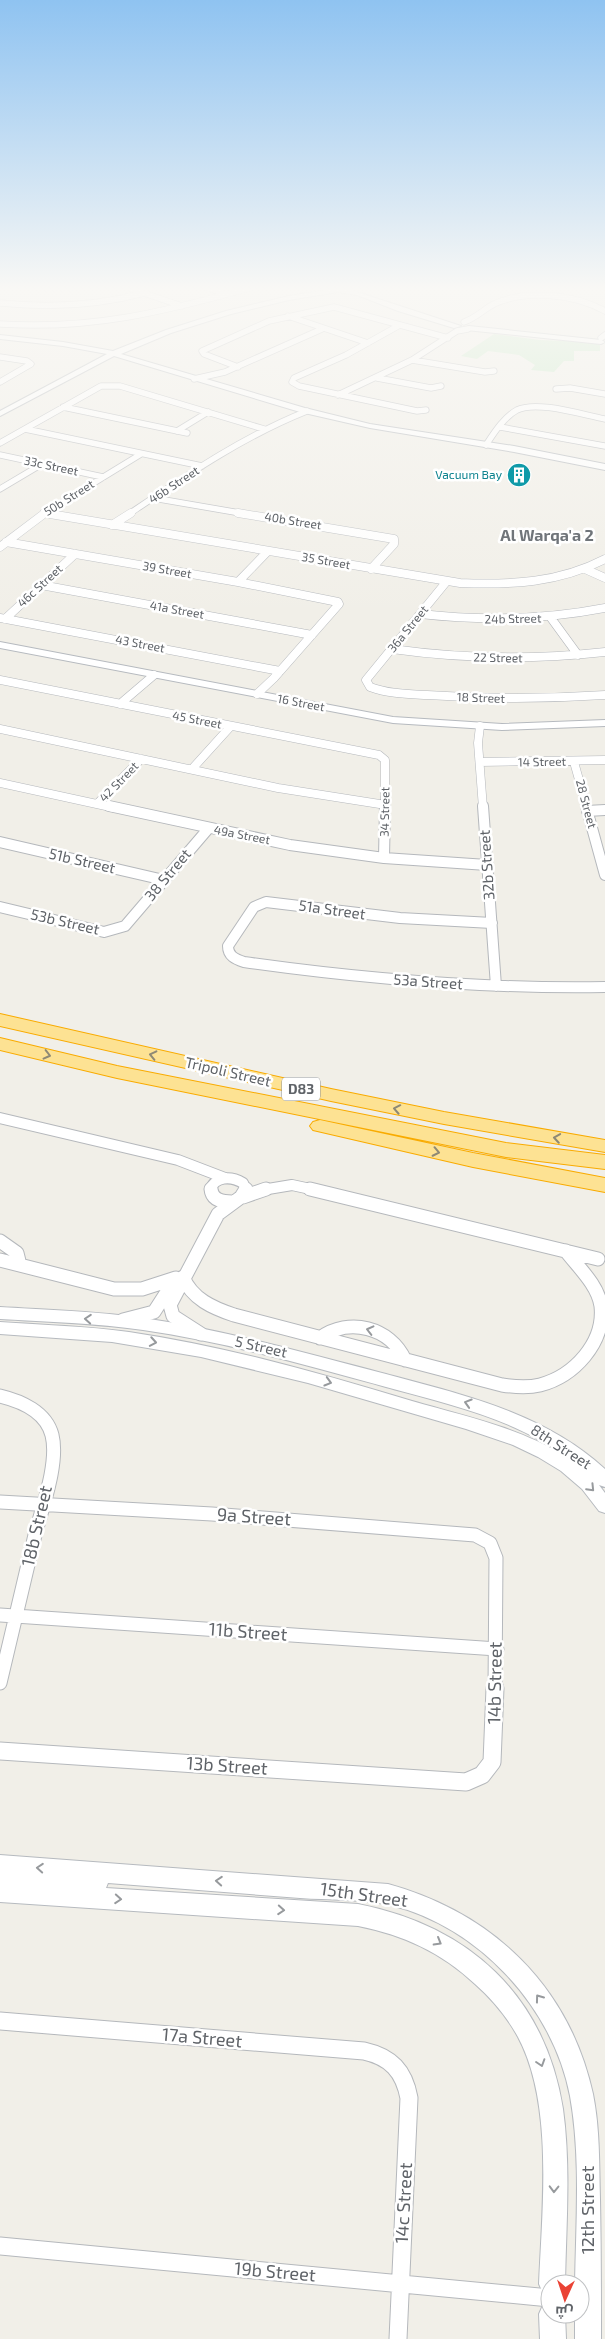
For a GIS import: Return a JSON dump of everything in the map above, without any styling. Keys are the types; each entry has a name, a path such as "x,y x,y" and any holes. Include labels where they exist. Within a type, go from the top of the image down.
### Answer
{"highway":[{"name":"Tripoli Street","path":"0,1020 340,1097 444,1118 605,1146"},
{"name":"Tripoli Street","path":"0,1044 117,1072 506,1150 554,1154 605,1162"},
{"path":"117,1072 222,1103 364,1137 605,1185"},
{"path":"506,1150 535,1160 605,1174"}],"street":[{"path":"0,408 22,397"},
{"path":"0,414 29,397"},
{"path":"0,443 82,397"},
{"path":"158,397 264,429"},
{"path":"260,397 305,411 386,430 484,444 605,467"},
{"path":"349,397 409,409 424,409 425,404 433,406"},
{"path":"484,444 515,411 522,408 535,407 605,419"},
{"path":"63,408 187,433"},
{"name":"46b Street","path":"112,525 202,466 264,429 305,411"},
{"path":"177,431 208,412"},
{"path":"500,427 605,446"},
{"path":"25,429 202,466"},
{"name":"50b Street","path":"3,544 44,513 141,454"},
{"name":"33c Street","path":"0,455 103,477"},
{"path":"0,489 42,464"},
{"name":"40b Street","path":"153,498 394,539 394,544 371,569"},
{"name":"35 Street","path":"44,513 447,581 488,584 525,583 562,577 586,569 605,559"},
{"name":"39 Street","path":"3,544 75,554 334,600 338,604 312,635"},
{"path":"238,582 268,551"},
{"name":"46c Street","path":"3,619 75,554"},
{"path":"586,569 605,578"},
{"name":"36a Street","path":"368,677 447,581"},
{"name":"41a Street","path":"41,585 312,635"},
{"name":"24b Street","path":"420,614 484,620 551,618 605,608"},
{"path":"551,618 578,655"},
{"name":"43 Street","path":"3,619 280,671"},
{"path":"259,695 312,635"},
{"name":"16 Street","path":"0,645 367,716 420,723 532,727 605,723"},
{"name":"22 Street","path":"392,649 444,656 499,659 605,652"},
{"path":"120,704 152,674"},
{"name":"18 Street","path":"368,677 367,684 375,689 445,697 524,699 605,695"},
{"name":"45 Street","path":"0,680 230,727 373,753 383,757 386,767"},
{"name":"32b Street","path":"477,726 496,986"},
{"path":"192,769 230,727"},
{"path":"0,730 278,788 386,804"},
{"name":"42 Street","path":"97,804 141,759"},
{"name":"14 Street","path":"480,762 574,762 605,760"},
{"name":"28 Street","path":"574,762 604,865 605,875"},
{"name":"34 Street","path":"384,858 386,767"},
{"name":"49a Street","path":"0,783 208,829 305,847 384,858 487,865"},
{"path":"587,811 605,810"},
{"name":"38 Street","path":"128,922 208,829"},
{"name":"51b Street","path":"0,842 164,880"},
{"name":"51a Street","path":"252,963 230,956 228,946 254,907 266,902 400,918 492,923"},
{"name":"53b Street","path":"0,907 104,932 119,930 128,922"},
{"name":"53a Street","path":"252,963 380,979 496,986 605,987"},
{"path":"0,1118 178,1160 204,1172 226,1178 235,1178 243,1183 272,1187"},
{"path":"204,1172 212,1193 221,1201 237,1199 272,1187 298,1186 598,1259"},
{"path":"202,1335 173,1316 169,1308 180,1277 212,1213 212,1193 216,1181 226,1178"},
{"path":"116,1321 150,1314 180,1277 218,1214 246,1190 243,1183"},
{"path":"0,1241 17,1252 20,1258 20,1265"},
{"path":"180,1277 188,1288 198,1296 232,1315 502,1385 520,1387 546,1383 574,1368 588,1355 597,1341 603,1316 596,1290 566,1251"},
{"path":"0,1260 105,1288 123,1290 142,1288 180,1277"},
{"path":"142,1288 156,1295 160,1303"},
{"path":"172,1298 198,1296"},
{"name":"5 Street","path":"0,1313 116,1321 202,1335 302,1358 452,1398 514,1419"},
{"path":"320,1338 335,1330 355,1327 370,1329 393,1341 401,1349 405,1360"},
{"name":"5 Street","path":"0,1328 100,1334 240,1359 311,1377 505,1435"},
{"path":"240,1359 255,1357 292,1367 299,1364 302,1358"},
{"name":"18b Street","path":"0,1396 21,1402 32,1408 41,1416 52,1435 52,1458 43,1504 0,1683"},
{"name":"8th Street","path":"514,1419 546,1434 578,1455 605,1480"},
{"name":"8th Street","path":"505,1435 532,1446 566,1467 587,1484 605,1506"},
{"name":"9a Street","path":"0,1502 212,1514 475,1535 490,1544 496,1558"},
{"name":"14b Street","path":"454,1782 478,1779 487,1772 492,1762 496,1649 496,1558"},
{"name":"11b Street","path":"0,1615 496,1649"},
{"name":"13b Street","path":"0,1751 454,1782"},
{"name":"15th Street","path":"0,1865 370,1892 407,1899 442,1913 459,1922 506,1958 540,1999 563,2038 580,2088 585,2118 588,2339"},
{"path":"0,1880 91,1885 98,1881 99,1877 95,1872"},
{"name":"15th Street","path":"0,1892 358,1915 395,1923 430,1937 482,1972 496,1986 520,2017 536,2048 546,2076 555,2140 552,2274"},
{"name":"17a Street","path":"0,2021 364,2051 384,2056 399,2069"},
{"name":"14c Street","path":"398,2339 409,2098 408,2088 399,2069"},
{"name":"19b Street","path":"0,2246 540,2297"},
{"path":"552,2324 553,2339"}],"place":[{"name":"Vacuum Bay","path":"519,475"}],"district":[{"name":"Al Warqa'a 2","path":"547,535"}]}
